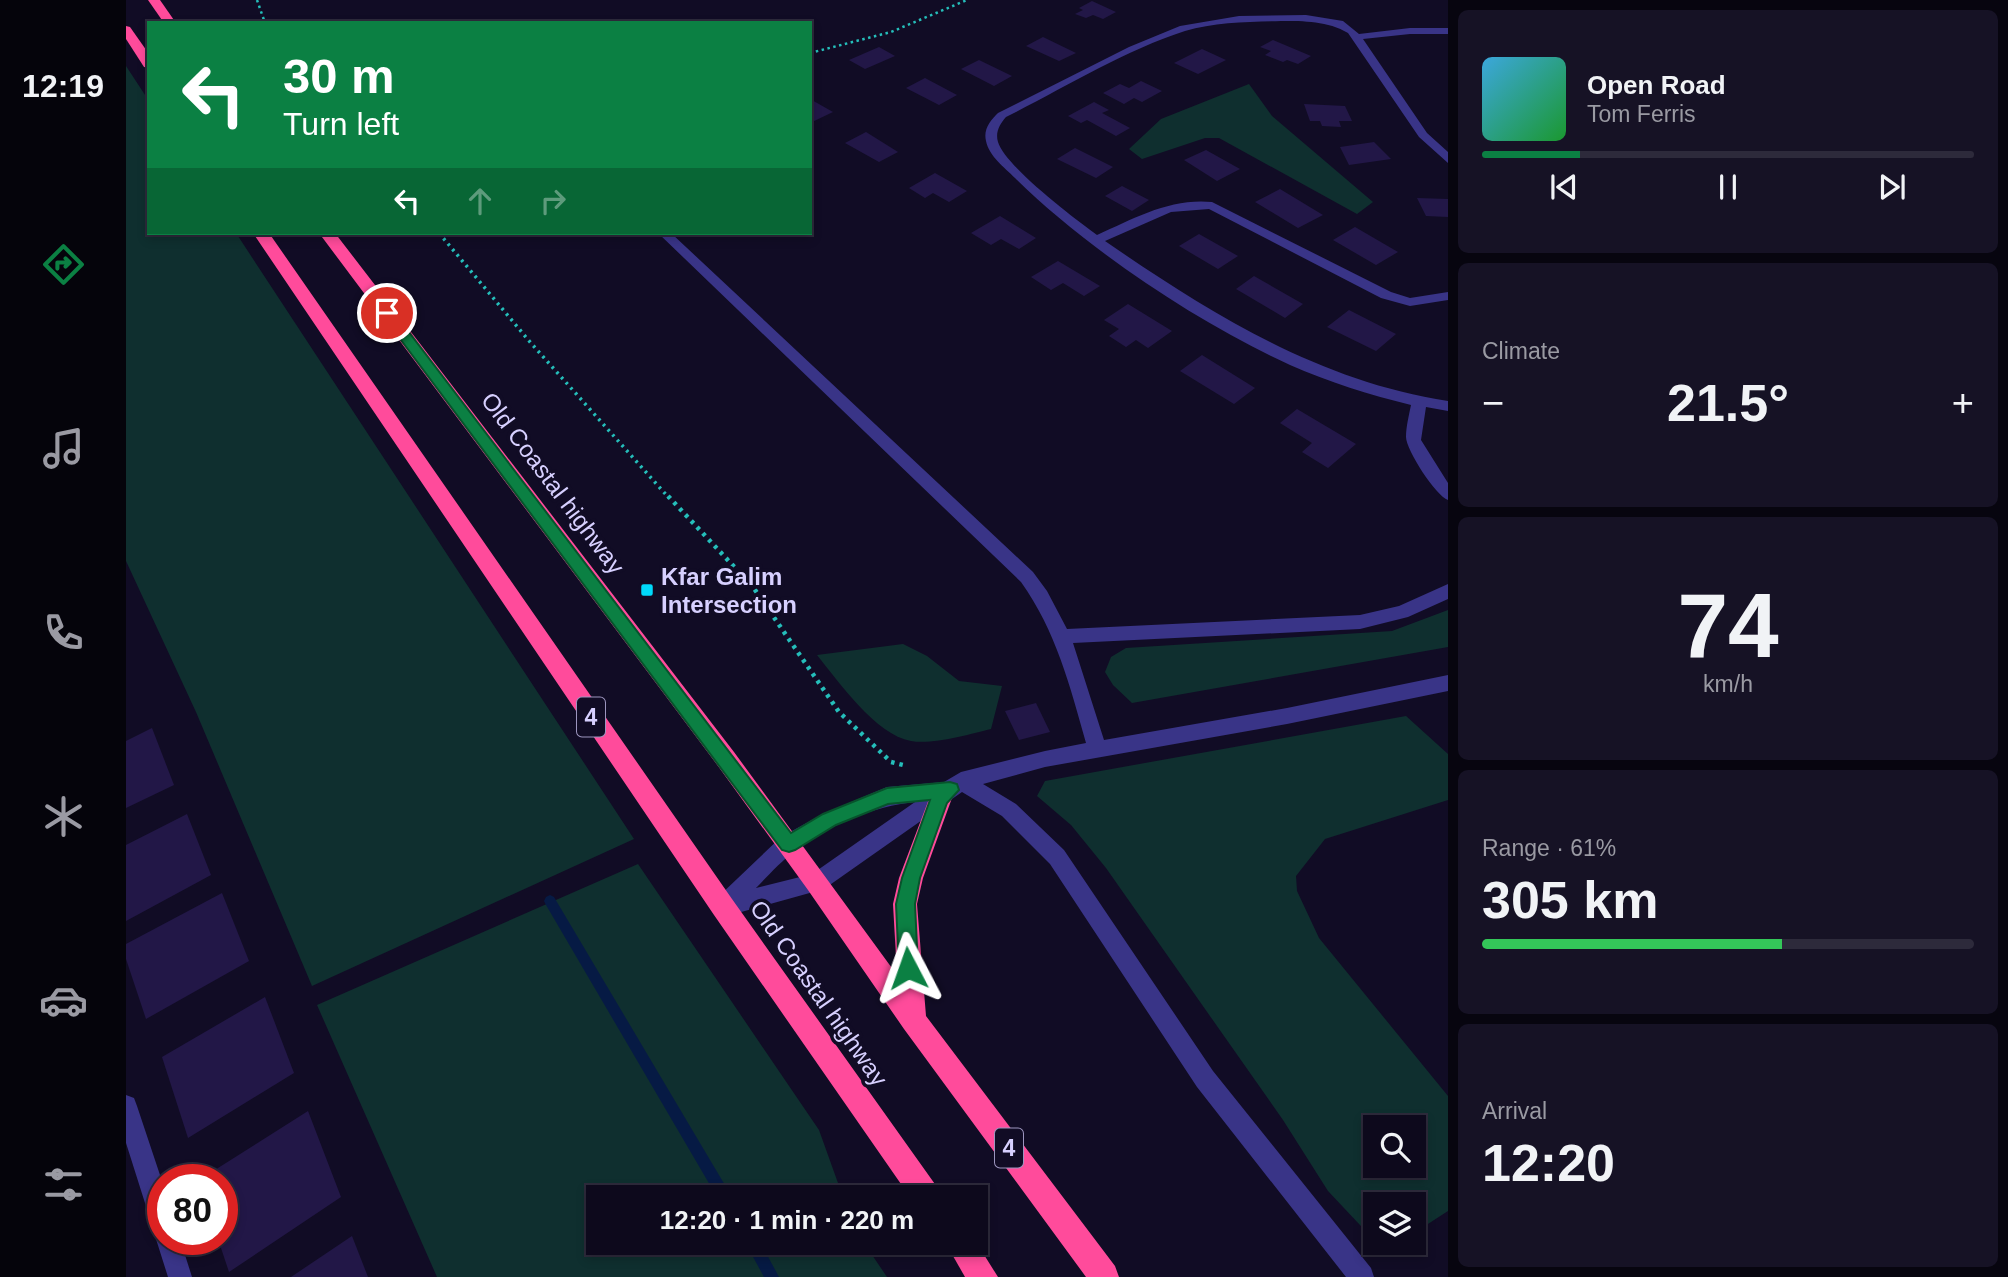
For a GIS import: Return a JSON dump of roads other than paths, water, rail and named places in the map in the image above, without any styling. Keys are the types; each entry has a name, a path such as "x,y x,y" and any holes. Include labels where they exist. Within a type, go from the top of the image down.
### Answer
{"highway":[{"path":"154,0 169,21"},
{"path":"126,30 147,61"},
{"name":"Old Coastal highway","path":"262,235 723,907 919,1185"},
{"name":"Old Coastal highway","path":"329,235 789,844 913,1020 1104,1277"},
{"path":"913,1020 905,904 911,878 950,790"},
{"path":"968,1255 983,1277"}],"street":[{"path":"1448,159 1423,135 1357,37 1339,23 1306,18 1239,19 1184,28 1133,49 1002,115 994,124 990,135 994,147 1029,185 1096,240 1175,295 1262,345 1319,371 1369,389 1419,402 1448,406"},
{"path":"1357,37 1410,31 1448,31"},
{"path":"1096,240 1179,204 1198,203 1212,206 1386,295 1410,302 1448,296"},
{"path":"666,235 1027,577 1044,599 1062,636 1097,750"},
{"path":"1419,402 1413,440 1435,479 1448,494"},
{"path":"1062,636 1360,622 1402,612 1448,591"},
{"path":"723,907 789,844 830,820 887,796 950,790 1045,759 1287,716 1448,682"},
{"path":"723,907 817,883 950,790"},
{"path":"950,790 1009,810 1057,857 1206,1079 1362,1277"},
{"path":"126,1106 147,1172"},
{"path":"173,1255 180,1277"}],"waterway":[{"path":"550,901 718,1185"},
{"path":"759,1255 772,1277"}],"place":[{"name":"Kfar Galim Intersection","path":"647,590"}]}
